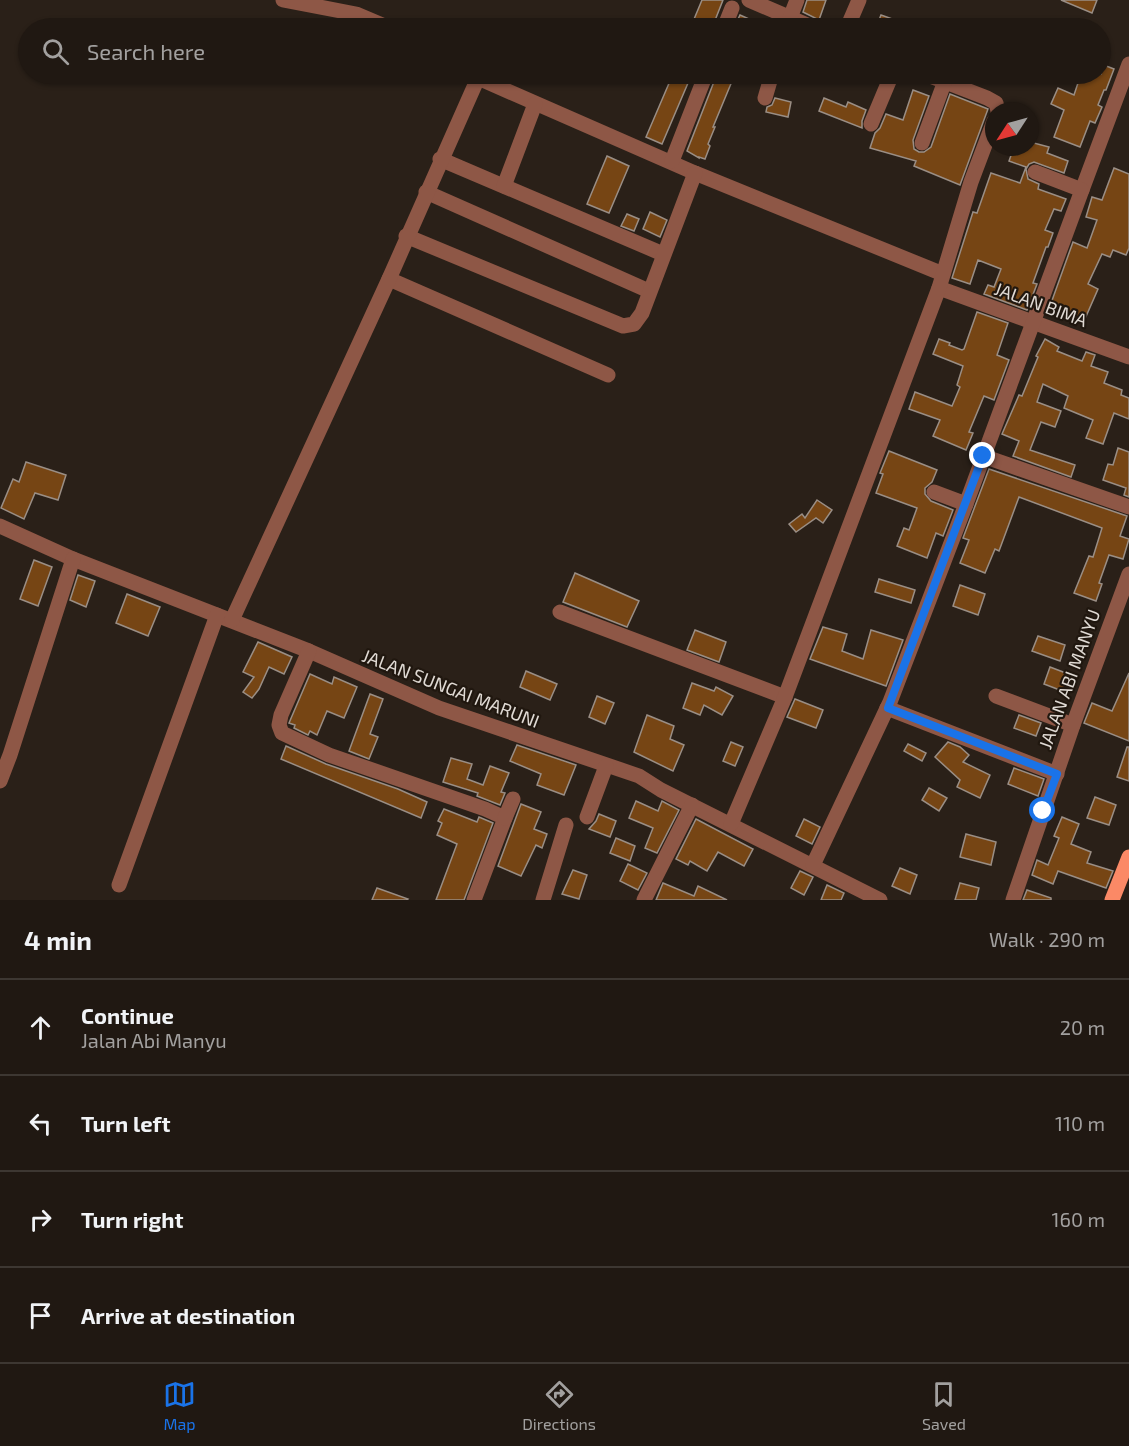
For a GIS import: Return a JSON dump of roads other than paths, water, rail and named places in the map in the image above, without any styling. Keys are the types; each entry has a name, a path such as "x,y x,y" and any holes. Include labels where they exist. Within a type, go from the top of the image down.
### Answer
{"main road":[{"path":"1112,900 1129,857"}],"street":[{"path":"283,0 356,14 365,18"},
{"path":"790,18 797,0"},
{"path":"851,18 859,0"},
{"path":"757,2 781,18"},
{"path":"728,18 732,8"},
{"path":"813,865 888,708 1129,64"},
{"path":"232,621 388,279 470,84"},
{"name":"JALAN BIMA","path":"491,84 672,161 1034,322 1129,357"},
{"path":"672,161 702,84"},
{"path":"765,98 769,84"},
{"path":"871,124 887,84"},
{"path":"922,143 944,84"},
{"path":"952,84 993,102"},
{"path":"504,186 535,104"},
{"path":"731,824 785,697 941,281 971,182 985,145"},
{"path":"440,159 663,254"},
{"path":"1035,172 1082,189"},
{"path":"406,236 623,326 634,324 642,313 695,173"},
{"path":"426,192 649,291"},
{"path":"388,279 608,375"},
{"path":"983,456 1129,507"},
{"path":"934,492 966,504"},
{"name":"JALAN SUNGAI MARUNI","path":"0,526 73,559 309,651 439,708 639,776 880,900"},
{"path":"0,781 73,559"},
{"name":"JALAN ABI MANYU","path":"1012,900 1073,724 1129,574"},
{"path":"560,612 785,697"},
{"path":"119,885 217,615"},
{"path":"309,651 281,715 279,725 282,733 329,755 505,818"},
{"path":"996,696 1073,724"},
{"path":"888,708 1057,774"},
{"path":"587,817 606,766"},
{"path":"474,900 513,799"},
{"path":"644,900 692,805"},
{"path":"543,900 566,825"}]}
